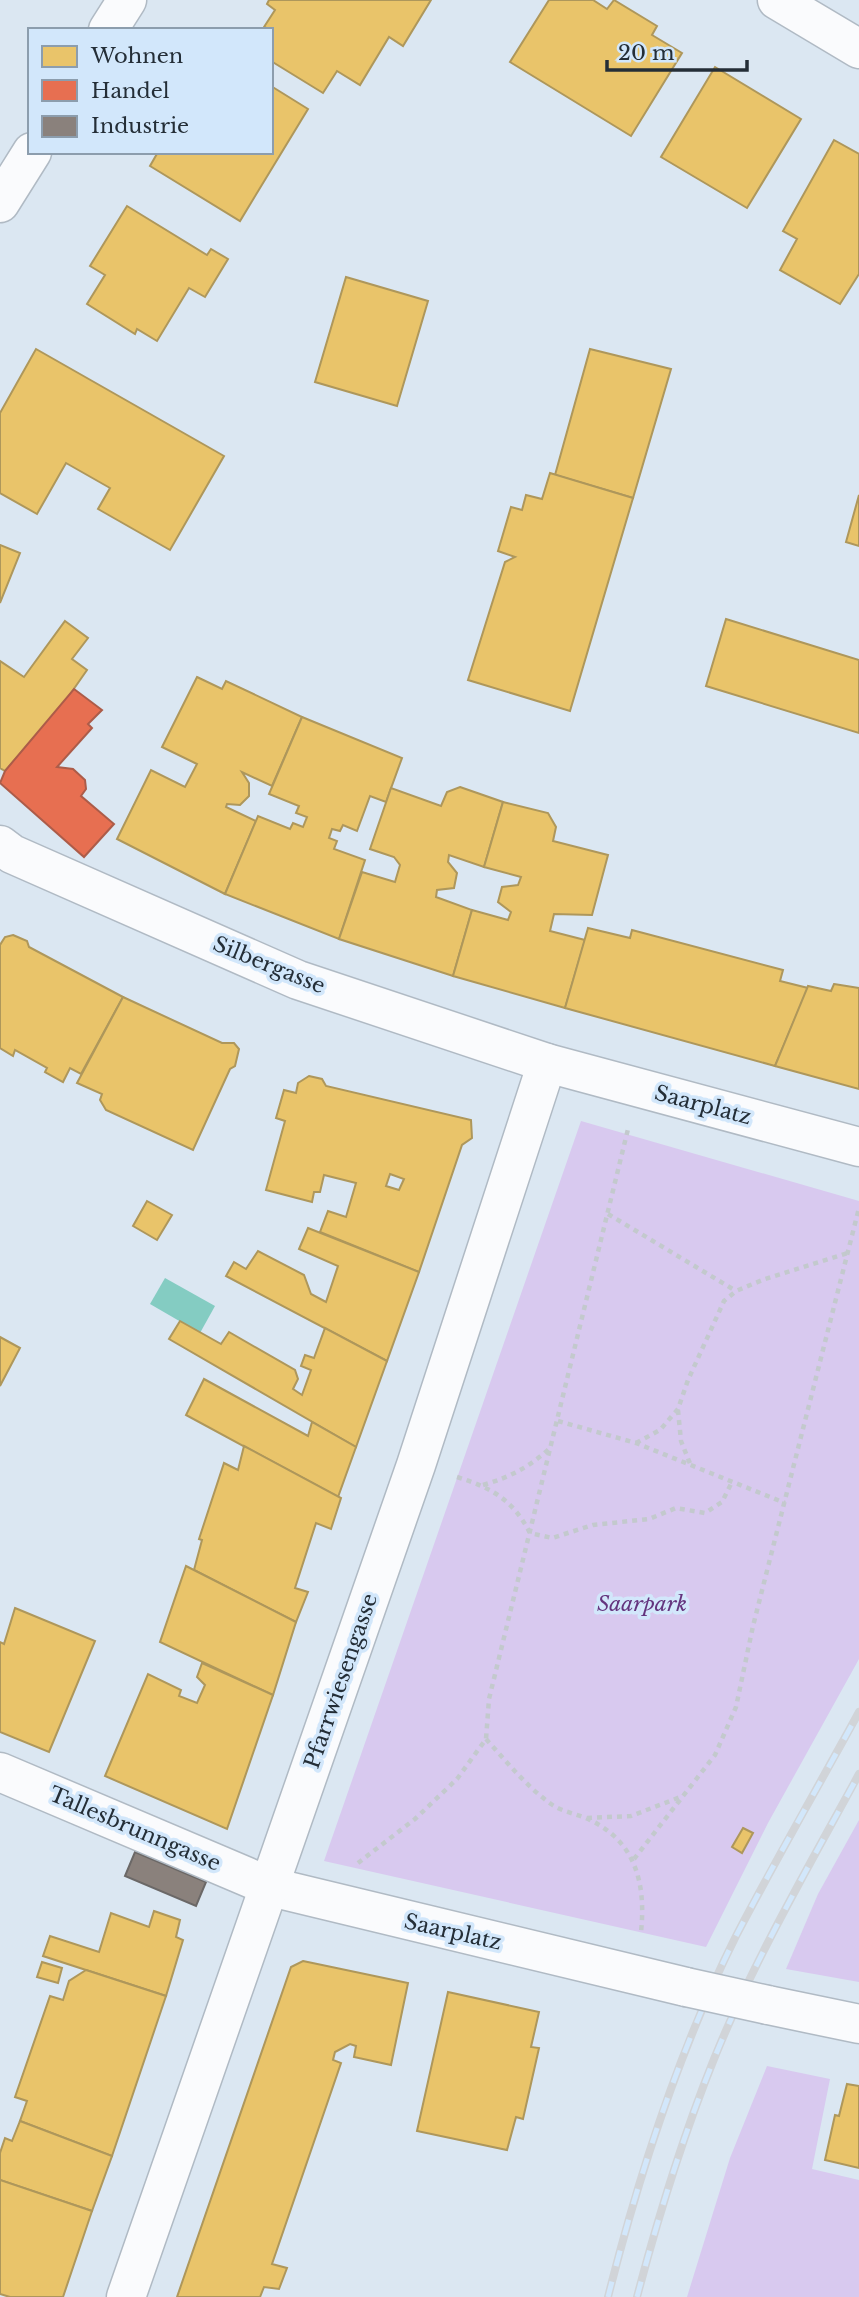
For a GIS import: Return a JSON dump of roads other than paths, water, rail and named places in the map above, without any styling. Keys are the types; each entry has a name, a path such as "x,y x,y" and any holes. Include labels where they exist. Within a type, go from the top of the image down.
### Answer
{"street":[{"path":"109,28 127,0"},
{"path":"777,0 859,49"},
{"path":"0,203 31,154"},
{"name":"Silbergasse","path":"0,845 12,854 298,980 547,1062"},
{"name":"Saarplatz","path":"547,1062 859,1147"},
{"name":"Pfarrwiesengasse","path":"126,2297 416,1465 547,1062"},
{"name":"Tallesbrunngasse","path":"0,1772 271,1887"},
{"name":"Saarplatz","path":"271,1887 636,1976 859,2024"}],"railway":[{"path":"608,2297 647,2159 696,2023 736,1936 859,1712"},
{"path":"637,2297 682,2147 730,2022 782,1915 859,1774"}],"park label":[{"name":"Saarpark","path":"642,1604"}]}
